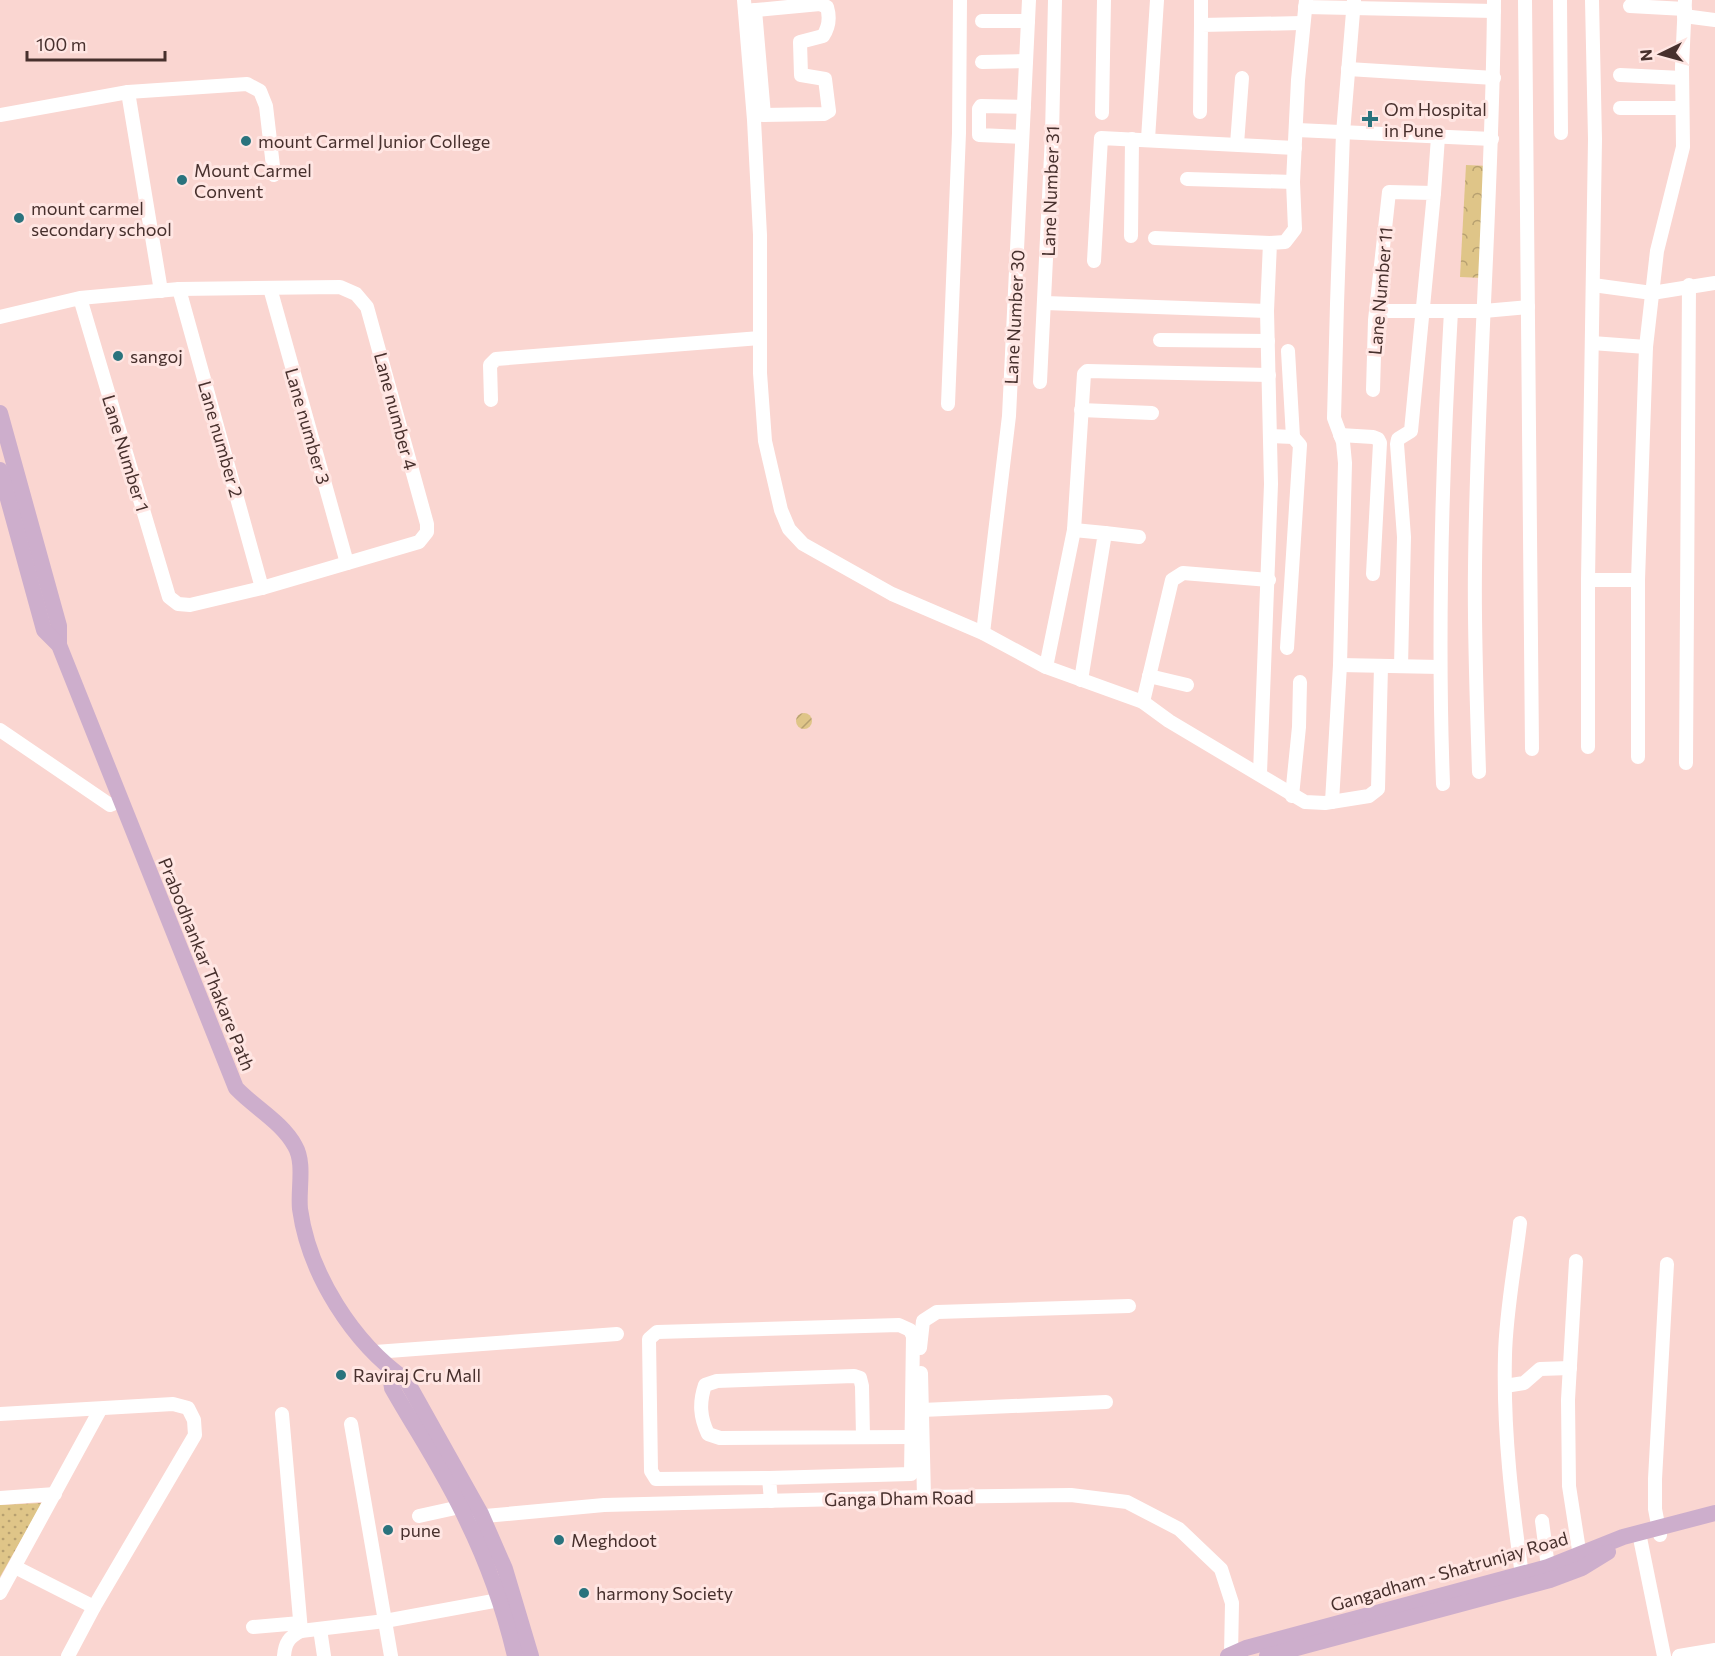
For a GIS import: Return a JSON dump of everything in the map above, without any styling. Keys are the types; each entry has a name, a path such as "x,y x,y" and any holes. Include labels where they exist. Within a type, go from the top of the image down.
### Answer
{"main road":[{"name":"Prabodhankar Thakare Path","path":"0,413 59,626 58,645"},
{"name":"Prabodhankar Thakare Path","path":"0,470 44,630 58,645 236,1088 250,1103 284,1130 297,1147 303,1223 313,1257 327,1287 349,1323 389,1368 392,1388 505,1569 531,1656"},
{"name":"Prabodhankar Thakare Path","path":"469,1513 499,1600 515,1656"},
{"name":"Gangadham - Shatrunjay Road","path":"1230,1656 1246,1648 1408,1611 1522,1581 1609,1552 1640,1536 1715,1513"},
{"name":"Gangadham - Shatrunjay Road","path":"1659,1531 1715,1520"},
{"name":"Gangadham - Shatrunjay Road","path":"1522,1581 1548,1567 1581,1562"},
{"name":"Gangadham - Shatrunjay Road","path":"1267,1656 1408,1611"}],"street":[{"path":"948,404 959,133 960,0"},
{"name":"Lane Number 30","path":"983,633 1009,416 1029,0"},
{"name":"Lane Number 31","path":"1040,382 1045,303 1055,0"},
{"path":"1102,113 1104,0"},
{"path":"1148,140 1157,0"},
{"path":"1200,112 1201,0"},
{"path":"1525,0 1532,749"},
{"path":"1560,0 1561,133"},
{"path":"1588,747 1588,580 1595,139 1592,0"},
{"path":"759,115 824,114 829,111 825,79 801,75 800,42 823,36 829,22 827,7 820,4 748,7 759,115 760,338 765,441 781,510 789,529 803,544 892,594 983,633 1046,667 1143,702 1178,726 1260,773 1292,796 1310,804 1369,796 1378,789 1381,666"},
{"path":"1155,238 1270,243 1285,242 1295,229 1293,182 1305,4 1494,6 1492,139 1475,568 1479,772"},
{"path":"1332,802 1340,665 1345,463 1334,418 1343,133 1354,4"},
{"path":"1630,6 1685,8 1715,20"},
{"path":"1638,757 1638,580 1646,347 1658,251 1683,147 1682,78 1685,8"},
{"path":"982,21 1028,21"},
{"path":"1201,25 1302,22"},
{"path":"982,62 1026,61"},
{"path":"1348,69 1494,78"},
{"path":"1620,75 1682,78"},
{"path":"1237,144 1242,78"},
{"path":"0,115 128,92 246,84 261,91 266,106 274,175"},
{"path":"128,92 161,291"},
{"path":"1022,137 980,136 979,108 981,106 1024,107"},
{"path":"1620,108 1682,108"},
{"path":"1297,130 1492,139"},
{"path":"959,133 975,134"},
{"path":"1401,666 1404,537 1393,443 1411,430 1438,137"},
{"path":"1094,261 1101,138 1295,148"},
{"path":"1131,139 1131,236"},
{"path":"1187,179 1293,182"},
{"name":"Lane Number 11","path":"1373,390 1377,311 1389,192 1434,193"},
{"path":"1260,773 1269,580 1270,436 1267,311 1270,243"},
{"path":"1593,285 1652,293 1689,285 1715,283"},
{"path":"1686,763 1689,285"},
{"name":"Lane number 4","path":"270,288 340,287 356,294 368,307 427,524 427,532 419,542 347,563"},
{"path":"0,317 80,297 179,289 270,288"},
{"name":"Lane number 3","path":"270,288 347,563"},
{"name":"Lane number 2","path":"179,289 262,588"},
{"name":"Lane Number 1","path":"80,297 170,597 178,604 190,605 262,588"},
{"path":"1045,303 1267,311"},
{"path":"1377,311 1423,313 1528,307"},
{"path":"1443,784 1440,667 1442,457 1451,311"},
{"path":"491,400 490,365 496,358 760,338"},
{"path":"1160,340 1268,341"},
{"path":"1592,343 1646,347"},
{"path":"1288,351 1293,437"},
{"path":"1046,667 1074,530 1084,374 1087,371 1269,375"},
{"path":"1081,410 1152,413"},
{"path":"1340,435 1373,438 1378,439 1380,443 1373,574"},
{"path":"1270,436 1293,437 1298,441 1300,453 1287,648"},
{"path":"1074,530 1139,537"},
{"path":"1081,680 1105,533"},
{"path":"262,588 347,563"},
{"path":"1143,702 1172,579 1183,573 1269,580"},
{"path":"1588,580 1638,580"},
{"path":"1340,665 1440,667"},
{"path":"1149,676 1187,685"},
{"path":"1292,796 1299,727 1300,682"},
{"path":"0,730 110,806 120,801"},
{"path":"1520,1223 1505,1351 1504,1386 1507,1462 1522,1581"},
{"path":"1576,1261 1570,1368 1569,1486 1581,1562"},
{"path":"1659,1531 1655,1479 1667,1264"},
{"path":"924,1497 920,1336 925,1317 937,1312 1129,1305"},
{"path":"899,1325 910,1330 913,1336 911,1474 769,1478 656,1479 651,1471 649,1339 657,1332 899,1325"},
{"path":"375,1352 617,1334"},
{"path":"1504,1386 1524,1383 1540,1369 1570,1368"},
{"path":"863,1437 862,1386 860,1378 854,1376 717,1381 705,1385 701,1397 701,1420 708,1434 720,1438 911,1437"},
{"path":"922,1410 1106,1402"},
{"path":"0,1414 173,1404 188,1408 195,1420 195,1435 94,1607 68,1656"},
{"path":"0,1593 100,1410"},
{"path":"282,1414 300,1627 286,1644 284,1656"},
{"path":"351,1424 391,1656"},
{"path":"769,1478 771,1501"},
{"path":"0,1498 55,1494"},
{"name":"Ganga Dham Road","path":"419,1516 604,1505 924,1497 1099,1497 1127,1502 1151,1512 1179,1529 1221,1569 1232,1603 1230,1656"},
{"path":"1542,1521 1548,1567"},
{"path":"1640,1536 1664,1656"},
{"path":"15,1567 94,1607"},
{"path":"253,1627 320,1629 385,1621 499,1600"},
{"path":"320,1629 324,1656"},
{"path":"1679,1656 1715,1650"}],"green space":[{"path":"1466,165 1489,166 1483,278 1460,277"},
{"path":"801,713 807,713 812,721 810,727 801,729 796,724 796,718"},
{"path":"42,1503 0,1577 0,1505"}],"place":[{"name":"Om Hospital in Pune","path":"1370,119"},
{"name":"mount Carmel Junior College","path":"246,141"},
{"name":"Mount Carmel Convent","path":"182,180"},
{"name":"mount carmel secondary school","path":"19,218"},
{"name":"sangoj","path":"118,356"},
{"name":"Raviraj Cru Mall","path":"341,1375"},
{"name":"pune","path":"388,1530"},
{"name":"Meghdoot","path":"559,1540"},
{"name":"harmony Society","path":"584,1593"}]}
